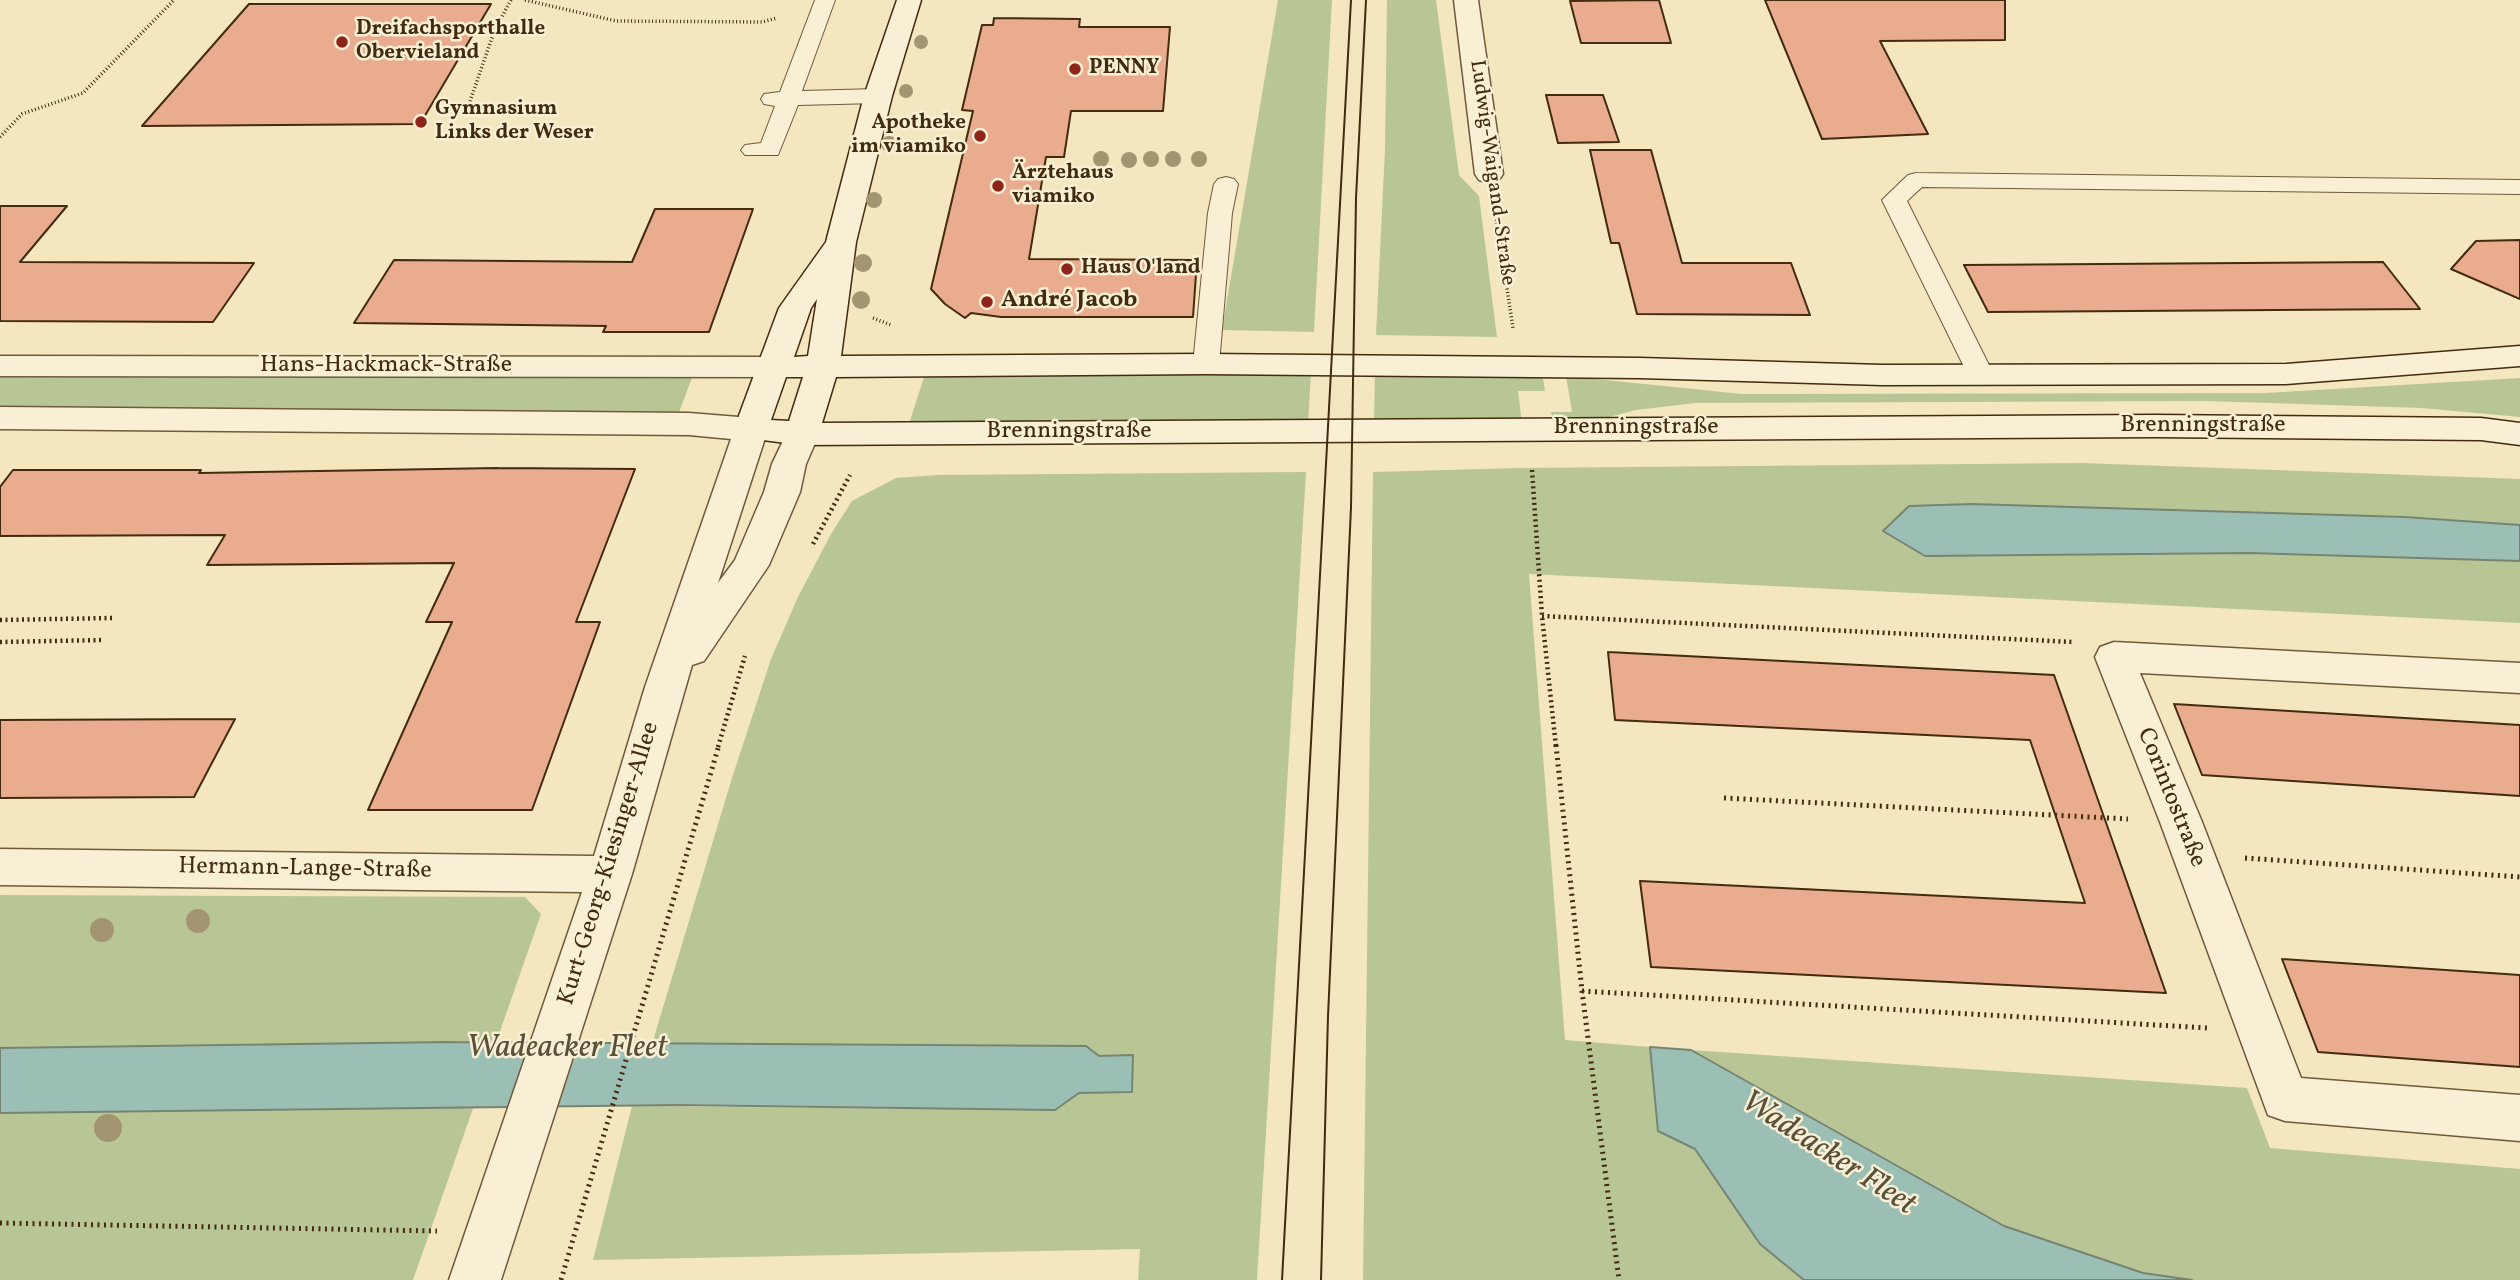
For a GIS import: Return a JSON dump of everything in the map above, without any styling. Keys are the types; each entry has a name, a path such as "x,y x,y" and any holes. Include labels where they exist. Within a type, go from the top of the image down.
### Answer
{"street":[{"path":"841,242 878,96 909,0"},
{"name":"Ludwig-Waigand-Straße","path":"1466,0 1489,174"},
{"name":"Kurt-Georg-Kiesinger-Allee","path":"475,1280 610,874 665,687 751,429 795,308 841,242"},
{"name":"Kurt-Georg-Kiesinger-Allee","path":"665,687 751,565 782,492 823,367 841,242"},
{"path":"773,367 1206,365 1640,368 1981,376 2286,374 2520,356"},
{"name":"Hans-Hackmack-Straße","path":"0,366 773,367"},
{"path":"0,418 689,424 751,429"},
{"name":"Brenningstraße","path":"751,429 803,434 2155,426 2481,429 2520,434"},
{"path":"2114,657 2520,678"},
{"name":"Corintostraße","path":"2114,657 2187,838 2285,1099 2520,1118"},
{"name":"Hermann-Lange-Straße","path":"0,867 610,874"}],"lane":[{"path":"753,150 770,150 780,99 795,56 824,2"},
{"path":"780,99 878,96"},
{"path":"1981,376 1894,200 1916,180 2520,187"},
{"path":"1206,365 1220,213 1226,184"}],"path":[{"path":"0,137 22,114 83,93 174,0"},
{"path":"511,0 495,29 468,107 541,106"},
{"path":"525,0 617,21 762,22 824,2"},
{"name":"Ludwig-Waigand-Straße","path":"1489,174 1514,334"},
{"path":"1530,429 1542,616 1582,991 1619,1280"},
{"path":"806,555 827,521 852,470"},
{"path":"1542,616 2082,642 2114,657"},
{"path":"0,620 113,618"},
{"path":"0,642 104,640"},
{"path":"561,1280 746,653"},
{"path":"1724,798 2187,838 2520,877"},
{"path":"1582,991 2260,1031"},
{"path":"0,1223 491,1232"}],"green space":[{"path":"1278,0 1332,0 1314,332 1222,330"},
{"path":"1387,0 1436,0 1459,175 1479,196 1497,337 1376,335 1385,149"},
{"path":"0,373 693,375 678,415 0,409"},
{"path":"925,374 1311,374 1308,424 909,424"},
{"path":"1375,375 1543,378 1545,391 1518,391 1522,424 1374,422"},
{"path":"1566,376 1742,394 2266,393 2520,378 2520,417 2422,408 2207,401 1695,403 1636,410 1598,420 1554,423 1551,412 1572,412"},
{"path":"2083,463 2520,479 2520,525 2405,517 1972,504 1909,506 2249,553 2520,561 2520,623 1529,574 1565,1040 1650,1047 1658,1131 1695,1149 1760,1244 1804,1280 1363,1280 1373,472 1520,468"},
{"path":"1306,472 1257,1280 1138,1280 1140,1249 593,1260 632,1106 1055,1110 1079,1093 1132,1092 1133,1055 1099,1056 1086,1046 652,1044 732,778 771,659 798,597 831,534 852,501 896,478 938,475"},
{"path":"0,895 525,897 541,914 413,1280 0,1280"},
{"path":"1691,1050 2247,1088 2270,1148 2520,1169 2520,1280 2192,1280 2143,1273 2004,1226"}],"water":[{"path":"1972,504 2405,517 2520,525 2520,561 2249,553 1925,556 1883,531 1909,506"},
{"name":"Wadeacker Fleet","path":"449,1042 1086,1046 1099,1056 1133,1055 1132,1092 1079,1093 1055,1110 676,1105 0,1113 0,1048"},
{"name":"Wadeacker Fleet","path":"1650,1047 1691,1050 2004,1226 2143,1273 2192,1280 1804,1280 1760,1244 1695,1149 1658,1131"}],"building":[{"path":"1659,0 1671,43 1581,43 1570,1"},
{"path":"1765,0 2005,0 2005,40 1880,41 1928,134 1822,139"},
{"name":"Dreifachsporthalle Obervieland","path":"249,4 491,4 420,124 142,126"},
{"path":"994,18 1080,19 1079,27 1170,27 1163,111 1071,111 1064,157 1046,157 1029,259 1197,260 1193,317 1001,317 971,313 965,318 945,304 931,289 973,111 962,110 982,25 993,25"},
{"path":"1546,95 1603,95 1619,142 1558,143"},
{"path":"1590,150 1651,150 1682,263 1791,263 1810,315 1637,314 1619,243 1611,243"},
{"path":"0,206 67,206 20,262 254,263 213,322 0,321"},
{"path":"655,209 753,209 709,332 603,332 606,326 354,323 394,260 632,262"},
{"path":"2520,240 2520,299 2451,269 2476,241"},
{"path":"2383,262 2420,309 1988,312 1964,265"},
{"path":"498,468 635,469 576,622 600,622 532,810 368,810 452,622 426,622 454,563 207,565 225,535 0,536 0,487 13,470 201,470 199,473"},
{"path":"1608,652 2054,675 2166,993 1651,967 1640,881 2085,903 2030,740 1615,720"},
{"path":"2174,704 2520,725 2520,796 2202,775"},
{"path":"235,719 194,797 0,798 0,720"},
{"path":"2282,959 2520,975 2520,1067 2318,1052"}],"tram line":[{"path":"1282,1280 1351,0"},
{"path":"1321,1280 1328,1016 1351,507 1356,198 1366,0"}],"place":[{"name":"Dreifachsporthalle Obervieland","path":"342,42"},
{"name":"PENNY","path":"1075,69"},
{"name":"Gymnasium Links der Weser","path":"421,122"},
{"name":"Apotheke im viamiko","path":"980,136"},
{"name":"Ärztehaus viamiko","path":"998,186"},
{"name":"Haus O'land","path":"1067,269"},
{"name":"André Jacob","path":"987,302"}]}
